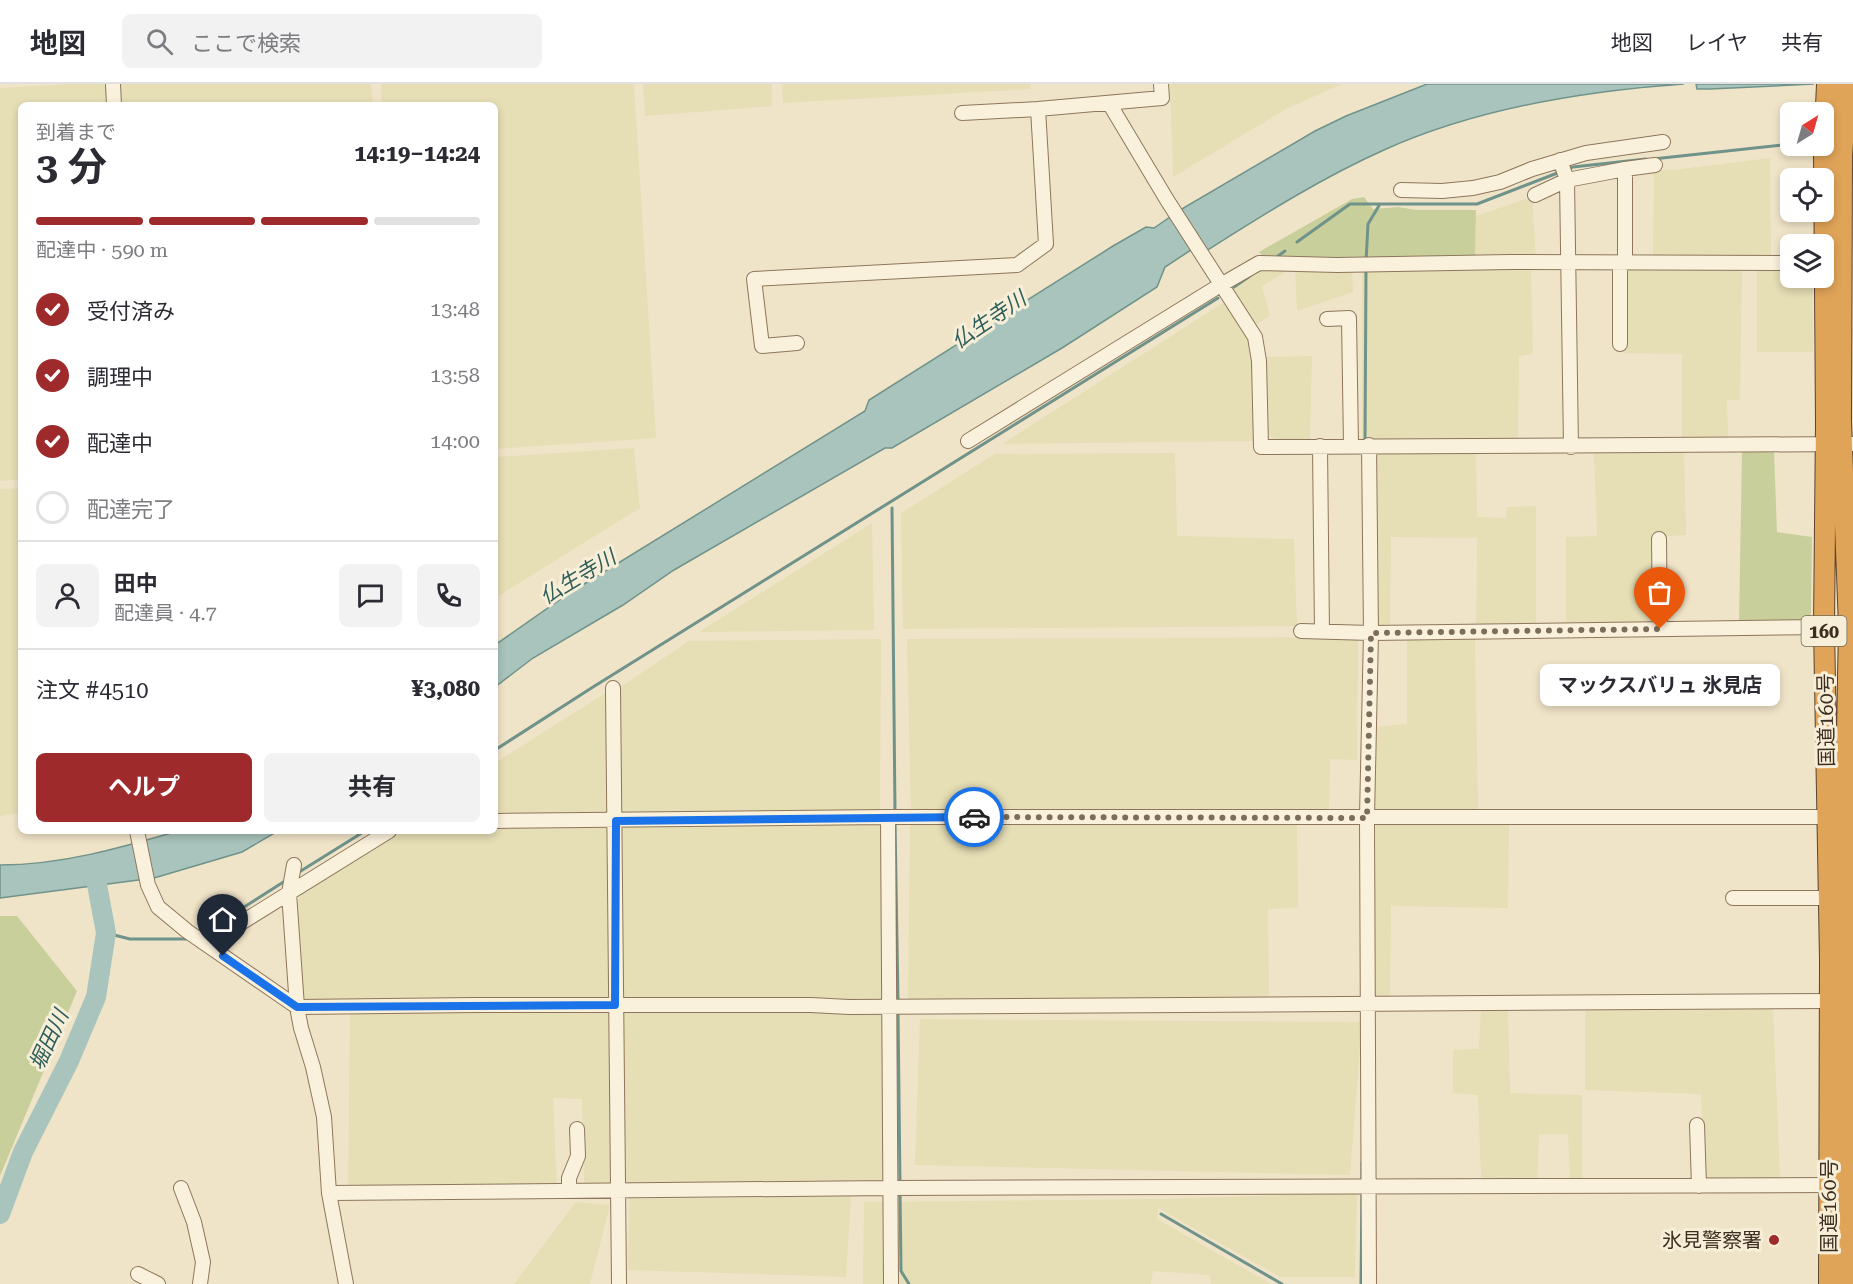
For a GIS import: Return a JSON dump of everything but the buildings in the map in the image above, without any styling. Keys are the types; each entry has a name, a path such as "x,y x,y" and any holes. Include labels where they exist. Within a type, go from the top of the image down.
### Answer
{"highway":[{"name":"国道160号","path":"1827,84 1829,102"},
{"name":"国道160号","path":"1834,149 1847,84"},
{"name":"国道160号","path":"1833,156 1847,222 1840,444 1824,627 1842,817 1828,898 1843,1000"},
{"name":"国道160号","path":"1833,156 1840,444 1851,626 1842,817 1843,1185 1846,1284"},
{"name":"国道160号","path":"1829,1284 1843,1185"}],"street":[{"path":"113,84 114,102"},
{"path":"962,113 1162,98 1161,84"},
{"path":"1110,103 1167,200 1255,337 1259,361 1261,447 1840,444"},
{"path":"797,343 762,346 754,279 1017,265 1046,244 1038,109"},
{"path":"1401,190 1442,191 1473,188 1500,182 1586,153 1663,142"},
{"path":"1560,160 1567,180 1571,447"},
{"path":"1535,195 1567,180 1654,165"},
{"path":"1620,344 1625,169"},
{"path":"968,441 1259,263 1337,265 1568,262 1780,263"},
{"path":"1327,319 1349,318 1351,446"},
{"path":"1369,445 1371,633 1367,818 1369,1284"},
{"path":"1320,446 1322,632"},
{"path":"1659,539 1660,629"},
{"path":"1301,631 1371,633 1824,627"},
{"path":"613,688 616,821 618,1284"},
{"path":"498,821 888,817 1842,817"},
{"path":"888,817 891,1284"},
{"path":"138,834 148,885 158,907 187,931 297,1007 615,1005 889,1007 1843,1000"},
{"path":"207,944 384,834"},
{"path":"294,865 289,892 297,1007 324,1118 329,1193 346,1284"},
{"path":"1733,897 1828,898"},
{"path":"1697,1125 1699,1186"},
{"path":"569,1191 569,1178 578,1156 577,1129"},
{"path":"329,1193 890,1188 1843,1185"},
{"path":"181,1188 194,1222 203,1262 200,1284"},
{"path":"138,1274 158,1284"}],"shaded area":[{"path":"109,84 110,102 18,102 18,479 0,481 0,88"},
{"path":"119,84 371,84 373,102 120,102"},
{"path":"381,84 634,84 656,438 498,449 498,102 382,102"},
{"path":"643,84 772,84 772,106 645,116"},
{"path":"782,84 1030,84 1031,89 783,103"},
{"path":"1170,84 1342,84 1288,108 1173,177"},
{"path":"1770,158 1771,258 1653,258 1654,170 1673,170"},
{"path":"1532,197 1536,259 1475,258 1476,216"},
{"path":"1284,267 1285,272 1262,286 1270,316 1253,326 1226,284 1251,270"},
{"path":"1531,267 1533,354 1519,356 1518,439 1362,439 1362,269"},
{"path":"1624,267 1742,268 1740,400 1727,400 1728,438 1682,438 1682,354 1623,353"},
{"path":"1780,267 1780,288 1813,288 1813,352 1757,352 1757,268"},
{"path":"1295,268 1352,269 1353,292 1297,311"},
{"path":"1223,303 1248,338 1253,359 1254,441 1002,444"},
{"path":"1312,356 1310,439 1275,440 1266,431 1265,357"},
{"path":"634,448 640,508 498,596 498,457"},
{"path":"1594,451 1684,453 1686,535 1652,537 1654,626 1566,626 1566,537 1597,536"},
{"path":"1372,452 1476,452 1477,517 1506,518 1507,507 1536,506 1536,626 1476,626 1477,538 1391,537 1390,627 1370,627"},
{"path":"1175,453 1177,536 1294,539 1297,626 903,629 901,513 995,454"},
{"path":"18,488 18,813 0,816 0,489"},
{"path":"872,523 874,630 699,632"},
{"path":"1358,637 1357,760 1330,759 1329,811 911,813 907,639"},
{"path":"881,639 880,812 620,815 619,688 689,641"},
{"path":"1407,639 1475,639 1478,811 1374,811 1374,727 1407,724"},
{"path":"607,692 607,816 498,815 498,761"},
{"path":"1297,821 1298,908 1268,909 1269,998 908,1000 910,825"},
{"path":"1509,821 1508,908 1391,906 1390,997 1373,997 1376,822"},
{"path":"883,824 885,999 621,1001 620,826"},
{"path":"498,826 607,826 609,1000 302,1002 296,906 304,889 391,834 498,834"},
{"path":"1585,1007 1773,1008 1780,1178 1705,1181 1701,1094 1585,1090"},
{"path":"1481,1008 1508,1009 1510,1093 1582,1095 1582,1179 1570,1178 1568,1134 1539,1134 1537,1180 1481,1178 1478,1095 1453,1093 1453,1050 1479,1049"},
{"path":"620,1010 884,1010 885,1183 622,1186"},
{"path":"350,1011 609,1011 611,1186 584,1185 582,1099 553,1098 557,1186 348,1186"},
{"path":"920,1019 1362,1022 1350,1175 915,1165"},
{"path":"1357,1193 1355,1277 1280,1277 1158,1208 1157,1219 1271,1284 1211,1284 1210,1275 1153,1271 1151,1284 863,1284 864,1202 1158,1199"},
{"path":"851,1196 846,1277 628,1270 629,1199"},
{"path":"576,1202 610,1205 590,1284 514,1284"}],"green space":[{"path":"1364,197 1373,209 1398,207 1417,210 1476,210 1475,258 1267,260 1259,252 1352,199"},
{"path":"1742,451 1774,451 1777,532 1812,537 1811,611 1810,617 1802,621 1739,623"},
{"path":"0,916 17,916 77,991 0,1176"}],"water":[{"path":"1427,84 1684,84 1608,91 1531,104 1419,135 1315,185 1206,251 1180,210 1315,131 1346,116"},
{"path":"1696,84 1814,84 1697,89"},
{"path":"1170,217 1191,250 1165,267 1157,287 1062,348 892,448 885,448 674,570 623,605 533,658 498,685 498,643 568,594 865,411 869,400 1113,246 1146,227 1154,228"},
{"path":"167,834 273,834 242,852 154,878 0,898 0,865 68,859"}],"waterway":[{"path":"1653,159 1780,145"},
{"path":"1567,170 1573,167 1646,159"},
{"path":"1297,242 1350,204 1477,204 1560,172"},
{"path":"1366,262 1368,224 1380,204"},
{"path":"1278,256 1285,251"},
{"path":"1365,442 1366,268"},
{"path":"1234,287 1250,276"},
{"path":"498,748 1218,298"},
{"path":"892,508 895,812"},
{"path":"895,822 898,1001"},
{"path":"296,874 360,834"},
{"name":"堀田川","path":"0,1214 23,1152 69,1061 96,997 106,933 96,879"},
{"path":"198,932 233,914 285,881"},
{"path":"106,933 130,939 186,939 190,937"},
{"path":"898,1011 900,1184"},
{"path":"1362,1162 1362,1183"},
{"path":"1361,1284 1362,1189"},
{"path":"900,1191 901,1271 909,1284"},
{"path":"1161,1214 1282,1284"}],"way so far":[{"path":"974,817 1367,818 1371,633 1660,629"}],"place":[{"name":"マックスバリュ 氷見店","path":"1660,629"},
{"name":"氷見警察署","path":"1774,1240"}],"route":[{"path":"223,956 297,1007 615,1005 616,821 974,817"}],"water label":[{"name":"仏生寺川","path":"989,320"},
{"name":"仏生寺川","path":"578,577"}]}
